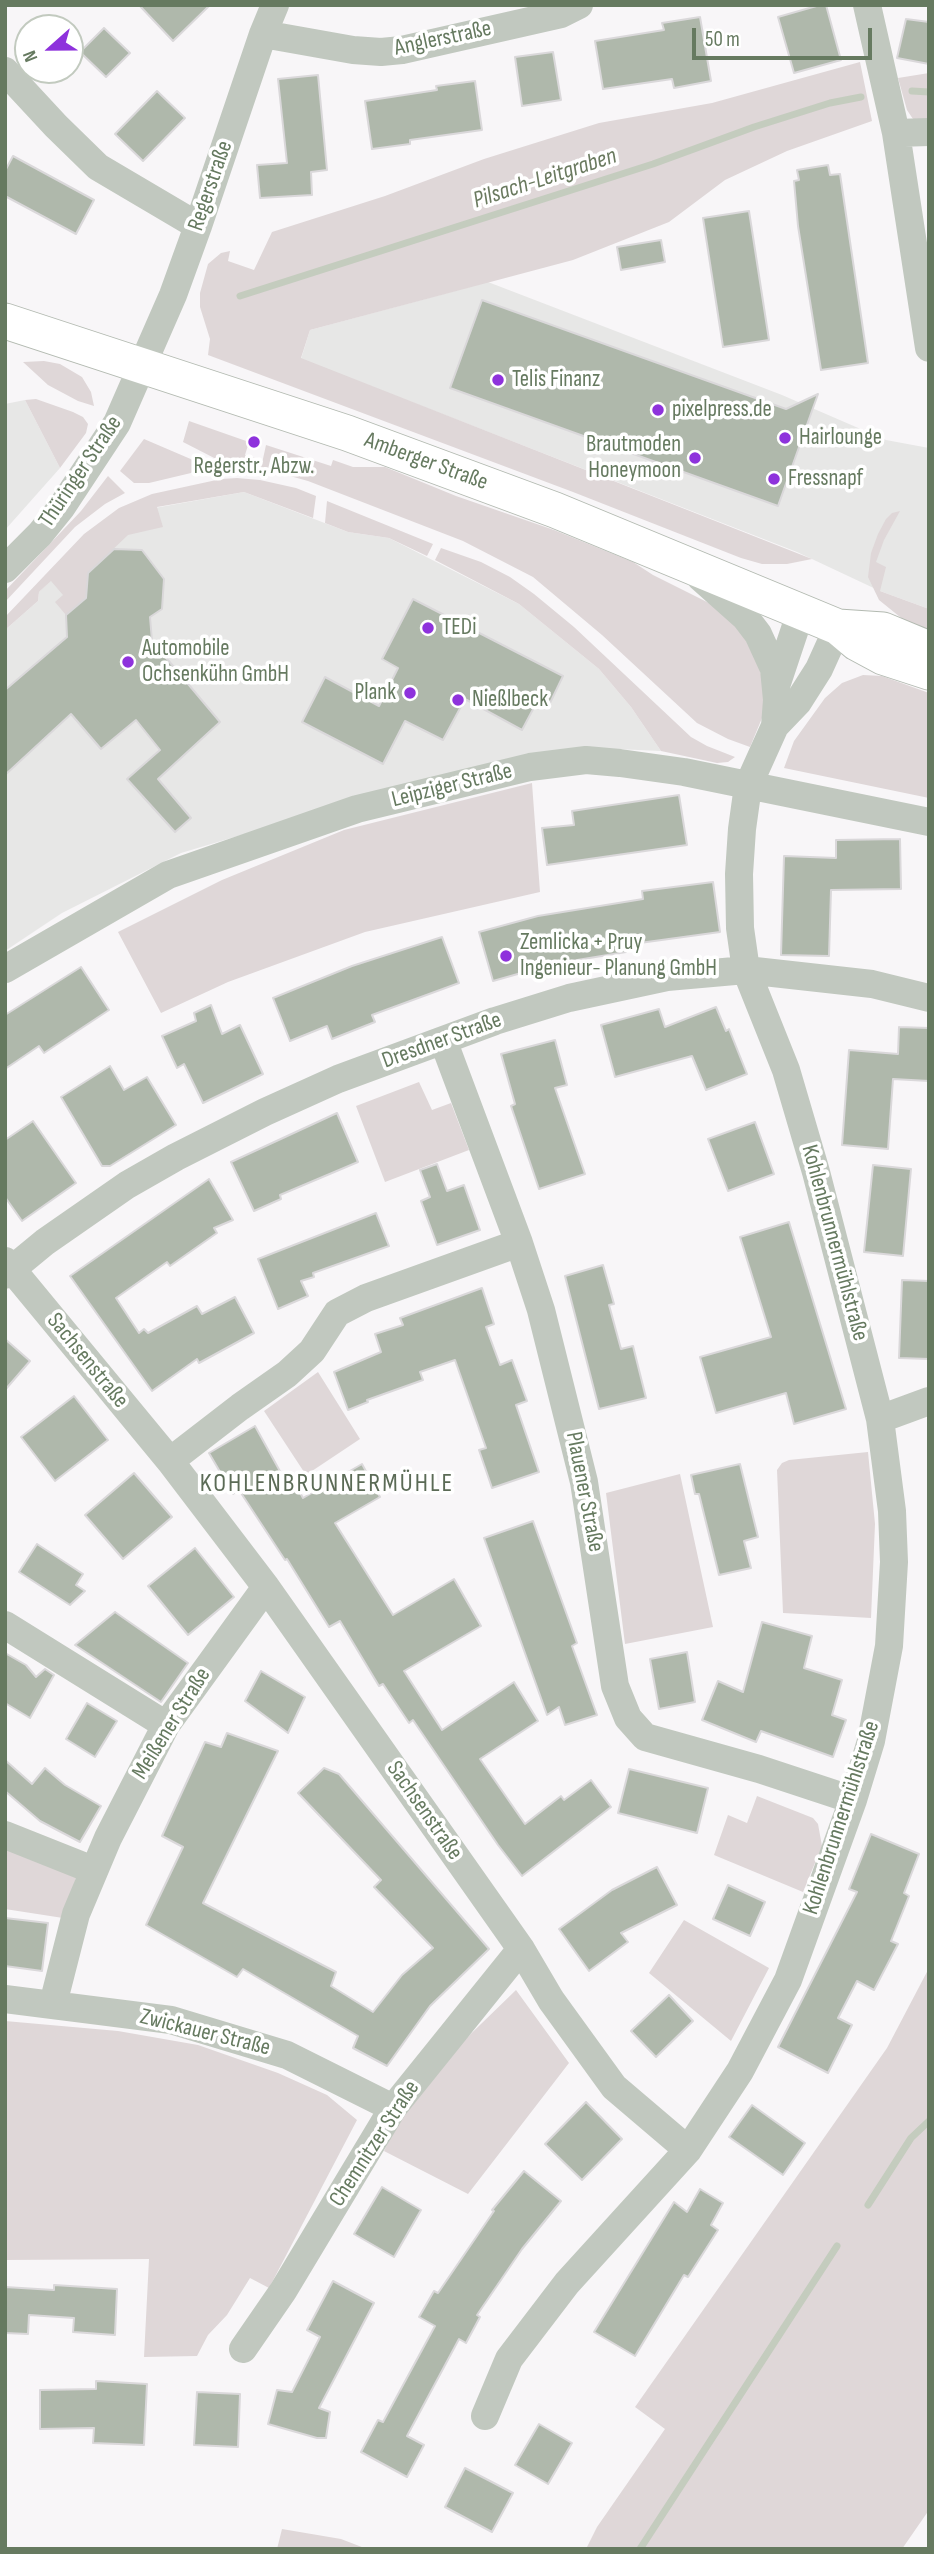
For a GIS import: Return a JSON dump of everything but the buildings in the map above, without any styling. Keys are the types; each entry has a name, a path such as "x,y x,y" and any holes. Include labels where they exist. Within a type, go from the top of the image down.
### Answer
{"main road":[{"name":"Amberger Straße","path":"5,321 347,433 555,510 838,627 883,657 929,672"},
{"name":"Amberger Straße","path":"838,627 883,630 929,649"}],"street":[{"name":"Regerstraße","path":"144,365 198,226 275,5"},
{"name":"Anglerstraße","path":"263,34 353,50 381,52 402,50 547,17 579,5"},
{"path":"867,5 896,133 929,348"},
{"path":"5,71 56,127 98,167 198,226"},
{"path":"896,133 929,132"},
{"name":"Thüringer Straße","path":"5,569 40,534 76,488 117,423 144,365"},
{"name":"Kohlenbrunnermühlstraße","path":"674,558 745,617 769,654 776,683 775,726"},
{"name":"Kohlenbrunnermühlstraße","path":"776,683 801,611"},
{"name":"Kohlenbrunnermühlstraße","path":"485,2416 509,2359 558,2294 688,2150 740,2071 788,1980 853,1800 871,1741 889,1646 894,1562 892,1511 880,1419 817,1172 786,1070 746,970 740,929 739,874 748,786 775,726 797,702 812,680 838,627"},
{"name":"Leipziger Straße","path":"5,969 167,875 357,809 530,767 586,760 684,772 929,822"},
{"name":"Dresdner Straße","path":"7,1268 127,1185 176,1157 338,1079 495,1021 606,989 667,977 746,970 872,984 929,998"},
{"name":"Plauener Straße","path":"443,1040 519,1243 541,1310 589,1506 615,1686 628,1718 645,1737 759,1769 853,1800"},
{"path":"170,1461 287,1374 312,1351 337,1313 366,1298 519,1243"},
{"name":"Sachsenstraße","path":"7,1268 170,1461 267,1587 520,1949 551,2000 614,2087 688,2150"},
{"path":"880,1419 929,1401"},
{"name":"Meißener Straße","path":"53,2004 76,1913 93,1870 166,1725 267,1587"},
{"path":"5,1625 166,1725"},
{"path":"5,1835 93,1870"},
{"name":"Chemnitzer Straße","path":"243,2349 283,2291 393,2108 520,1949"},
{"name":"Zwickauer Straße","path":"5,1999 171,2020 287,2054 393,2108"}],"shaded area":[{"path":"860,62 872,121 787,151 725,180 669,222 573,260 310,330 301,358 812,559 787,564 762,564 741,558 208,355 210,339 200,307 200,293 208,264 221,253 230,251 228,261 254,270 272,232 385,196 484,159 599,123 712,103"},
{"path":"929,73 929,123 913,119 907,110 898,78"},
{"path":"488,282 782,395 886,440 929,448 929,609 880,591 797,552 301,359 310,330"},
{"path":"44,361 60,364 82,377 91,392 94,406 48,385 23,362"},
{"path":"36,399 73,412 83,417 88,424 86,433 60,468 25,400"},
{"path":"25,400 60,468 5,530 5,404"},
{"path":"189,421 249,442 245,455 256,458 254,467 222,462 183,442"},
{"path":"144,439 193,460 197,468 191,473 149,483 134,483 120,471"},
{"path":"266,445 331,466 333,460 353,467 385,467 633,562 717,607 740,628 760,669 765,698 762,718 750,747 697,723 602,635 533,577 463,541 308,481 261,468"},
{"path":"108,476 125,493 105,504 75,527 5,602 5,591 81,511"},
{"path":"237,478 296,488 316,496 313,518 244,492 157,507 163,527 128,535 88,573 86,598 66,615 55,602 63,595 51,581 39,592 38,601 5,630 5,617 84,534 119,508 152,494"},
{"path":"244,492 348,532 389,538 519,604 599,669 631,707 661,751 593,748 325,810 181,853 62,913 5,951 5,630 38,601 39,592 121,514"},
{"path":"327,501 433,544 427,556 389,538 348,532 325,523"},
{"path":"900,511 884,540 876,562 886,567 880,591 929,609 929,632 905,621 879,600 868,577 871,553 878,534 886,519 892,513"},
{"path":"441,548 481,562 510,577 534,594 574,627 691,737 735,757 728,762 717,763 661,751 631,707 599,669 519,604 435,560"},
{"path":"863,675 882,676 929,693 929,798 784,768 794,741 825,698 842,683"},
{"path":"532,783 540,892 365,932 228,982 161,1013 118,932 222,880 344,830"},
{"path":"419,1082 432,1110 451,1103 469,1150 385,1182 356,1106"},
{"path":"318,1372 360,1439 306,1475 264,1411"},
{"path":"868,1452 875,1524 871,1618 783,1613 777,1470 782,1463 789,1460"},
{"path":"680,1474 713,1627 625,1644 606,1493"},
{"path":"757,1796 813,1818 818,1824 822,1846 803,1892 714,1855 728,1815 747,1823"},
{"path":"5,1849 78,1872 63,1918 5,1909"},
{"path":"684,1920 769,1968 731,2041 649,1973"},
{"path":"929,1968 929,2510 902,2549 586,2549 597,2527 665,2429 635,2407 887,2048"},
{"path":"516,1990 569,2063 468,2194 384,2151 402,2115 447,2057"},
{"path":"5,2021 118,2031 198,2045 278,2073 327,2095 357,2120 269,2288 250,2278 227,2315 208,2335 197,2356 144,2357 149,2259 5,2260"},
{"path":"282,2529 341,2539 367,2549 277,2549"}],"waterway":[{"name":"Pilsach-Leitgraben","path":"912,91 929,92"},
{"name":"Pilsach-Leitgraben","path":"240,296 653,164 754,127 830,103 861,97"},
{"path":"868,2205 911,2138 929,2121"},
{"path":"640,2549 837,2246"}],"place":[{"name":"Telis Finanz","path":"498,380"},
{"name":"pixelpress.de","path":"658,410"},
{"name":"Hairlounge","path":"785,438"},
{"name":"Regerstr., Abzw.","path":"254,442"},
{"name":"Brautmoden Honeymoon","path":"695,458"},
{"name":"Fressnapf","path":"774,479"},
{"name":"TEDi","path":"428,628"},
{"name":"Automobile Ochsenkühn GmbH","path":"128,662"},
{"name":"Plank","path":"410,693"},
{"name":"Nießlbeck","path":"458,700"},
{"name":"Zemlicka + Pruy Ingenieur- Planung GmbH","path":"506,956"}],"district":[{"name":"KOHLENBRUNNERMÜHLE","path":"327,1484"}]}
